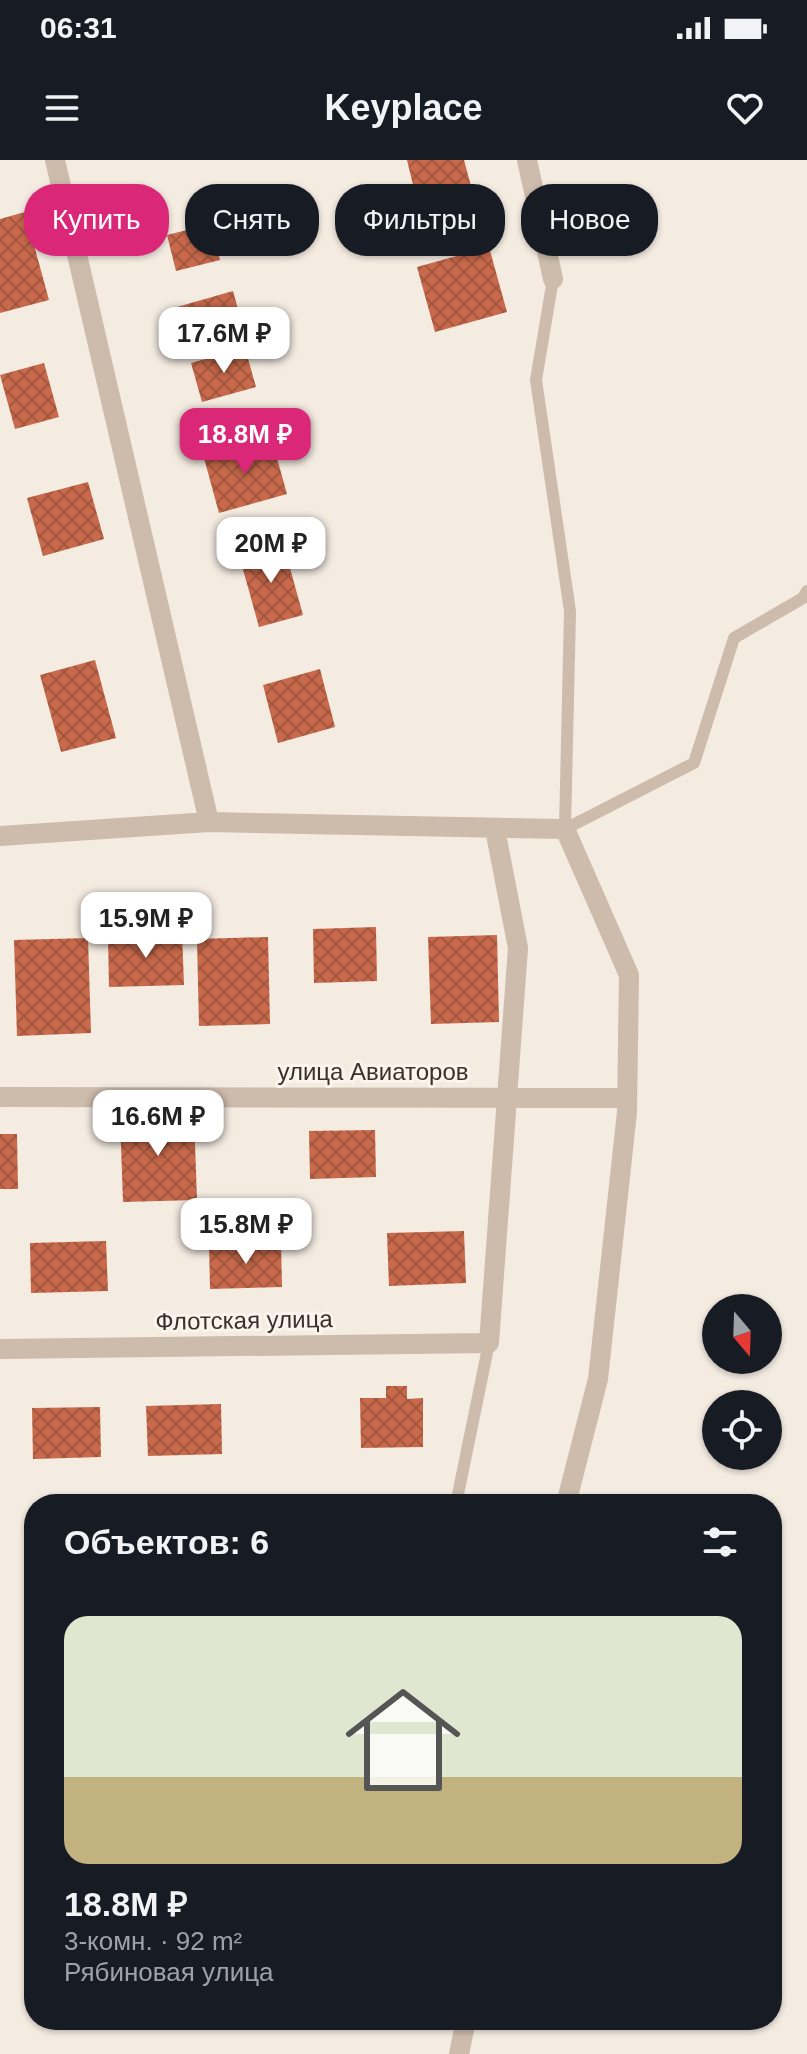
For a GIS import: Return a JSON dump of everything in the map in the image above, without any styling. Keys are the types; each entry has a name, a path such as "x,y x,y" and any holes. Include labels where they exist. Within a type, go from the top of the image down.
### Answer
{"street":[{"path":"55,160 209,822"},
{"path":"527,160 553,279"},
{"path":"0,836 209,822 565,829 629,975 627,1098 598,1379 569,1494"},
{"path":"489,1343 518,948 495,829"},
{"name":"улица Авиаторов","path":"0,1097 627,1098"},
{"name":"Флотская улица","path":"0,1349 489,1343"},
{"path":"459,2054 464,2030"}],"lane":[{"path":"553,279 536,380 570,611 565,829 694,763 734,638 803,598 807,591"},
{"path":"458,1494 489,1343"}],"building":[{"path":"407,160 464,160 470,184 413,184"},
{"path":"24,212 24,256 37,256 49,300 0,313 0,219"},
{"path":"185,230 185,256 219,256 220,260 176,271 169,234"},
{"path":"457,256 491,256 507,312 435,332 417,267"},
{"path":"233,291 246,338 190,353 177,307"},
{"path":"245,348 256,387 202,402 191,363"},
{"path":"44,363 59,417 15,429 0,375"},
{"path":"272,440 287,494 219,513 204,458"},
{"path":"88,482 104,539 43,556 27,498"},
{"path":"283,543 303,615 259,627 239,555"},
{"path":"95,660 116,738 61,752 40,675"},
{"path":"320,669 335,727 278,743 263,685"},
{"path":"376,927 377,981 314,983 313,929"},
{"path":"182,933 184,985 109,987 108,936"},
{"path":"497,935 499,1022 431,1024 428,937"},
{"path":"268,937 270,1024 199,1026 197,939"},
{"path":"88,938 91,1033 17,1036 14,940"},
{"path":"194,1115 197,1200 123,1202 120,1117"},
{"path":"375,1130 376,1177 310,1179 309,1131"},
{"path":"0,1134 17,1134 18,1189 0,1189"},
{"path":"464,1231 466,1283 389,1286 387,1233"},
{"path":"106,1241 108,1291 31,1293 30,1243"},
{"path":"281,1242 282,1287 210,1289 209,1244"},
{"path":"386,1386 407,1386 407,1399 423,1398 423,1447 361,1448 360,1398 386,1398"},
{"path":"221,1404 222,1454 148,1456 146,1406"},
{"path":"100,1407 101,1457 33,1459 32,1408"}]}
